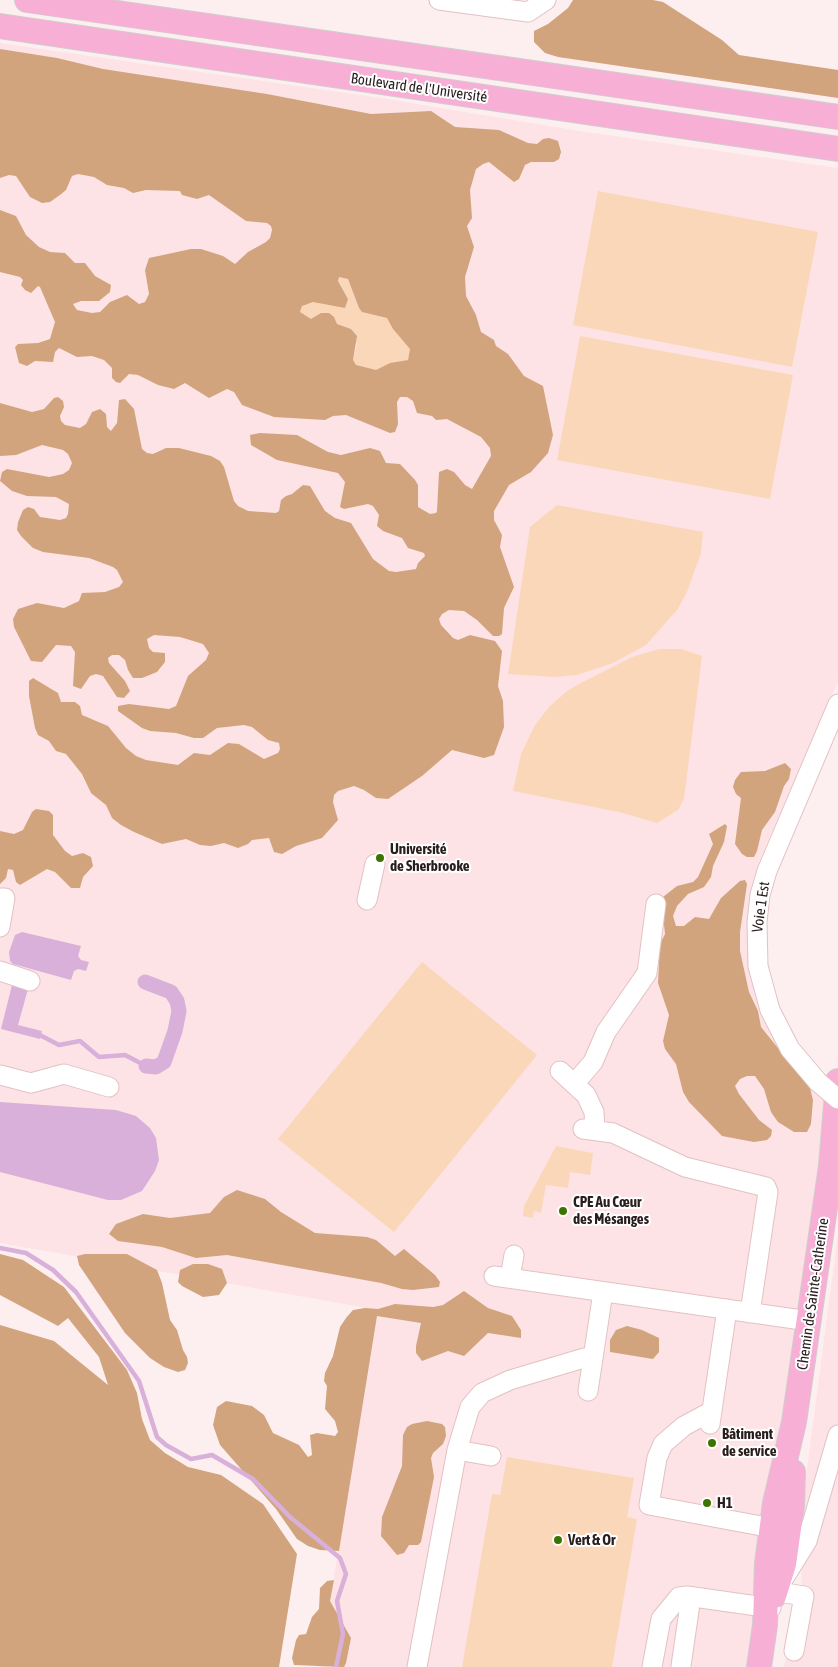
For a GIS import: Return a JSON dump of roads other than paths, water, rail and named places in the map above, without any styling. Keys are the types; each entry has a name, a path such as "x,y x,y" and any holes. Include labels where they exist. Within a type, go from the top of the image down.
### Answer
{"main road":[{"name":"Boulevard de l'Université","path":"27,0 838,117"},
{"name":"Boulevard de l'Université","path":"0,26 838,149"},
{"name":"Chemin de Sainte-Catherine","path":"828,1081 831,1166"},
{"name":"Chemin de Sainte-Catherine","path":"769,1604 767,1563 772,1528 794,1422 831,1166 838,1135"},
{"name":"Chemin de Sainte-Catherine","path":"759,1667 769,1604 784,1564 792,1506 794,1422"}],"street":[{"path":"439,0 528,12 546,0"},
{"name":"Voie 1 Est","path":"838,704 770,863 760,895 756,922 758,966 770,1010 788,1045 828,1081 838,1099"},
{"path":"367,900 376,864"},
{"path":"0,898 5,898 0,927"},
{"path":"575,1083 593,1062 606,1032 647,974 656,904"},
{"path":"0,971 30,981"},
{"path":"560,1071 575,1083 589,1100 596,1120 589,1130 616,1134 685,1167 766,1186 768,1192 750,1313"},
{"path":"0,1075 31,1083 64,1074 109,1087"},
{"path":"514,1255 502,1277 809,1321"},
{"path":"588,1391 603,1292"},
{"path":"727,1309 711,1418 684,1426 663,1444 657,1458 649,1505 772,1528"},
{"path":"417,1667 457,1450 466,1416 476,1398 482,1393 510,1380 542,1369 584,1358 593,1359"},
{"path":"769,1604 807,1541 838,1435"},
{"path":"457,1450 491,1456"},
{"path":"652,1667 662,1616 676,1599 684,1596 769,1604 804,1596 794,1651"},
{"path":"680,1666 691,1596"}],"waterway":[{"path":"145,982 171,992 177,1001 179,1011 175,1031 164,1062 156,1067 146,1066"},
{"path":"36,1033 59,1045 80,1041 99,1057 125,1055 146,1066"},
{"path":"0,1248 26,1253 53,1270 76,1292 139,1381 157,1437 166,1445 191,1459 212,1455 253,1479 290,1517 340,1558 346,1574 337,1601 343,1634 336,1667"}],"place":[{"name":"Université de Sherbrooke","path":"380,858"},
{"name":"CPE Au Cœur des Mésanges","path":"563,1211"},
{"name":"Bâtiment de service","path":"712,1443"},
{"name":"H1","path":"707,1503"},
{"name":"Vert & Or","path":"558,1540"}]}
